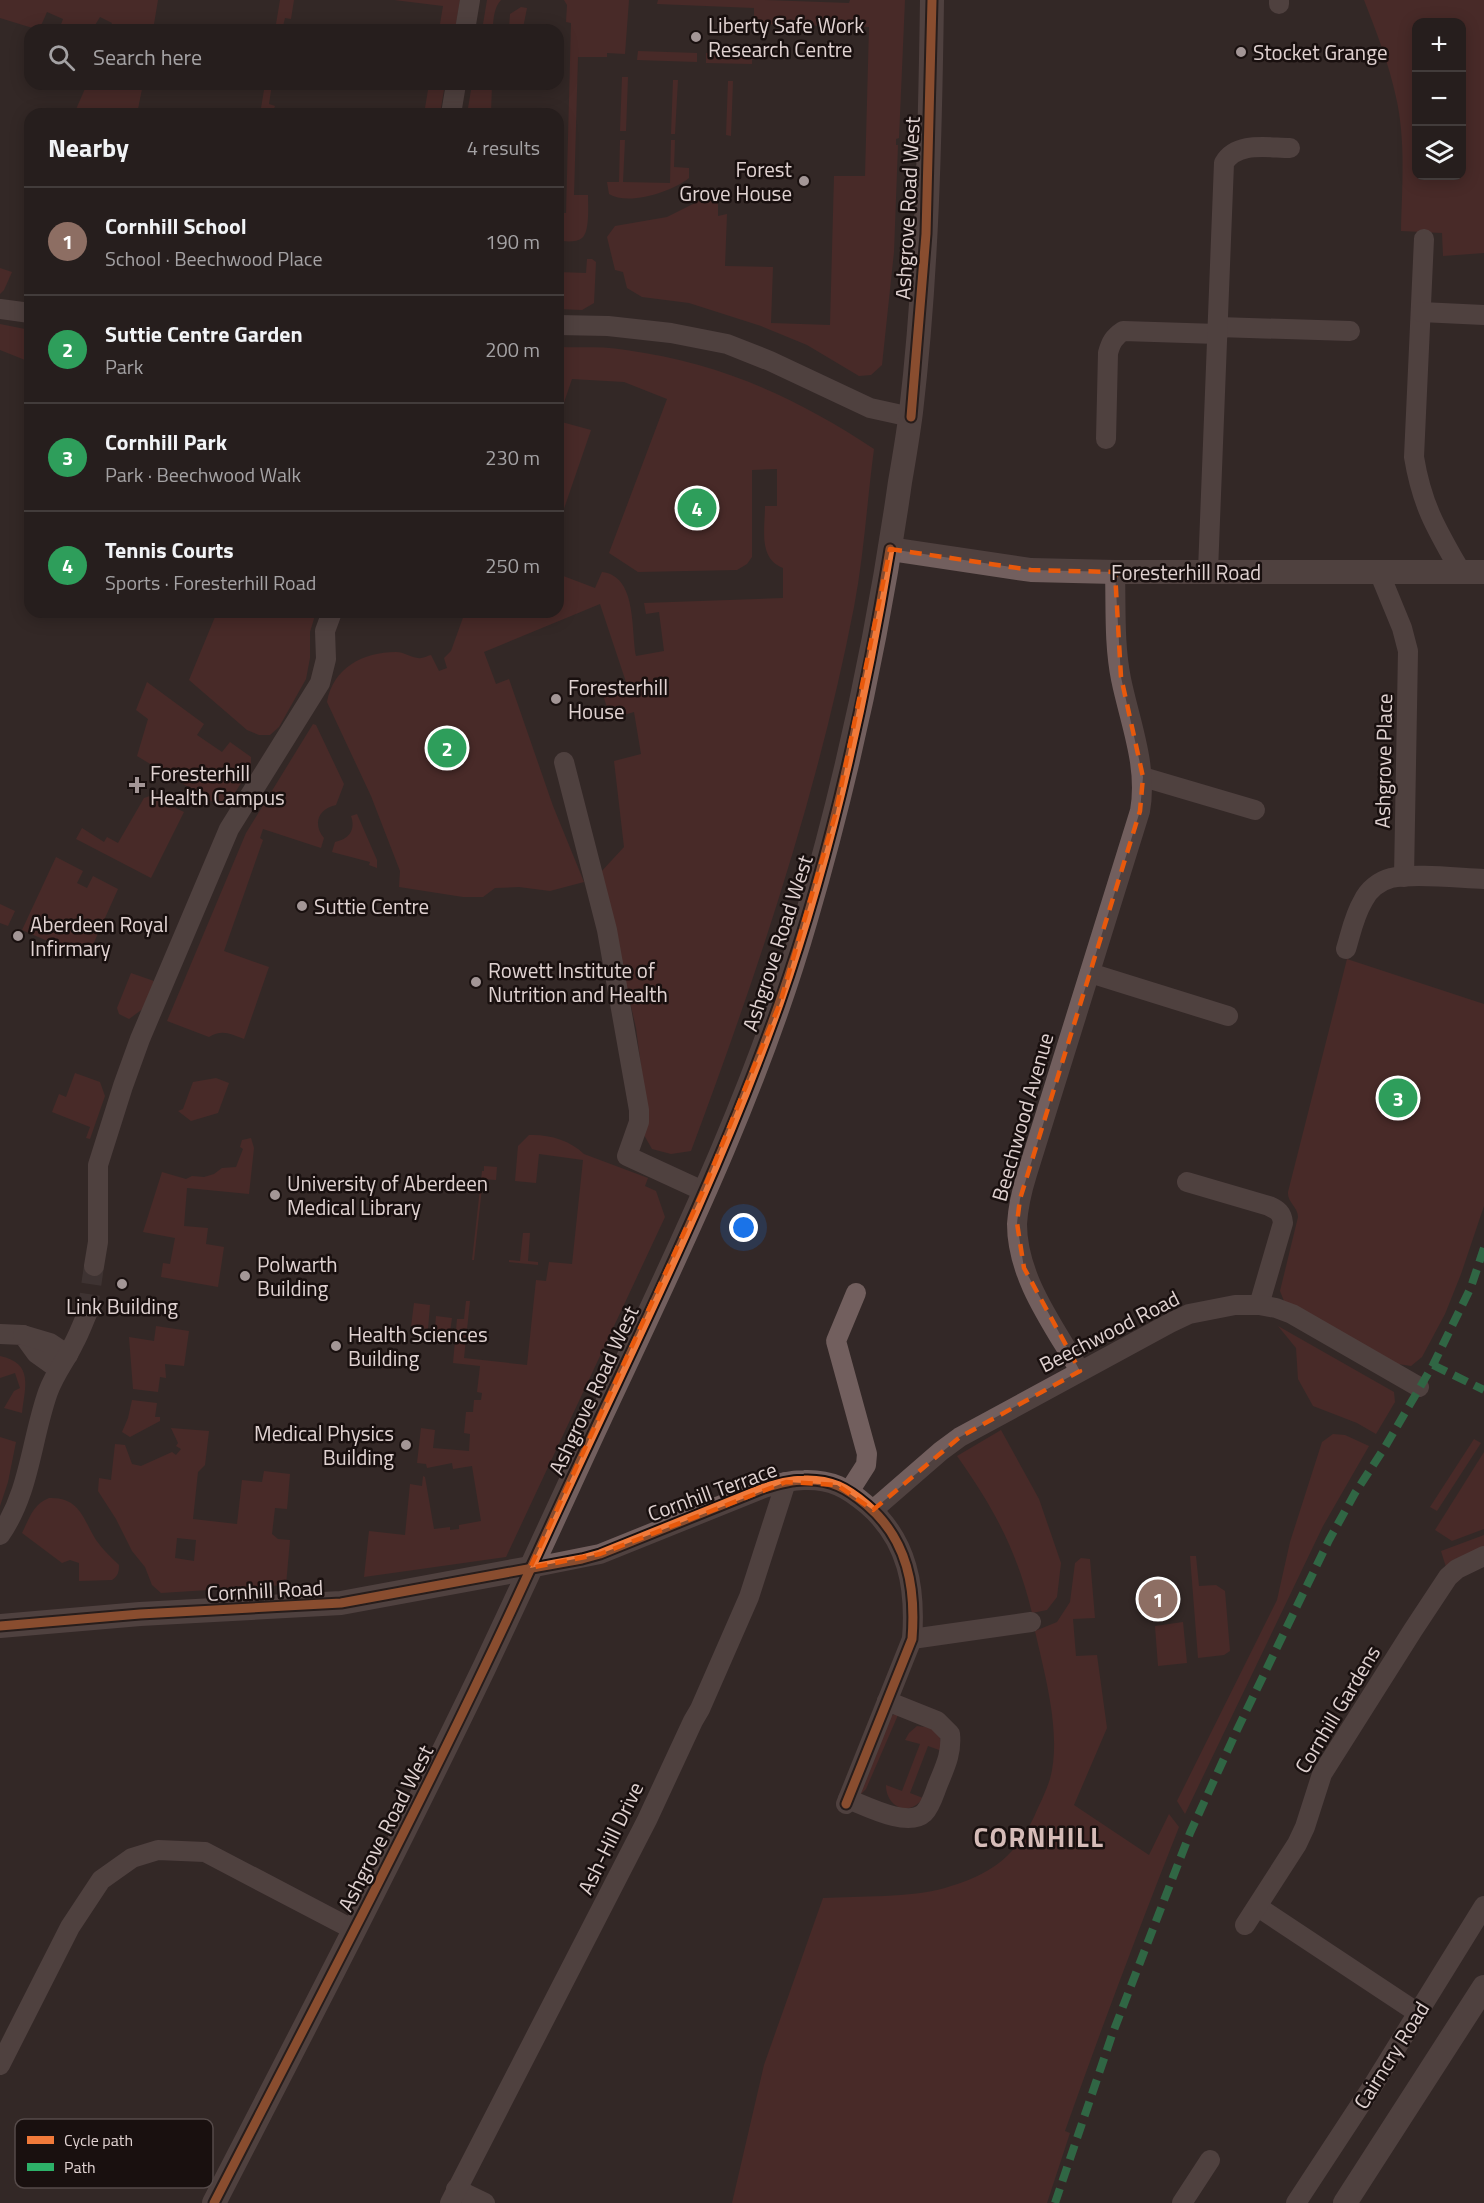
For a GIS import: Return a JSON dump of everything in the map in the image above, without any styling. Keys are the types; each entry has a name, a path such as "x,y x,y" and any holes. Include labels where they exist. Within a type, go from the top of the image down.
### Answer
{"street":[{"path":"466,24 470,0"},
{"name":"Ashgrove Road West","path":"214,2203 354,1930 481,1674 530,1568 742,1102 772,1025 805,924 836,812 878,622 911,417 926,234 932,0"},
{"path":"452,108 455,90"},
{"path":"1208,572 1224,163 1228,156 1236,150 1290,148"},
{"path":"1424,239 1415,466 1418,484 1427,510 1472,572"},
{"path":"0,309 24,312"},
{"path":"1421,312 1484,315"},
{"path":"564,325 608,326 671,333 727,344 870,408 911,417"},
{"path":"1106,439 1108,353 1110,342 1123,331 1350,331"},
{"name":"Foresterhill Road","path":"890,549 1031,570 1472,572"},
{"name":"Beechwood Avenue","path":"1080,1371 1024,1268 1017,1223 1020,1199 1027,1174 1140,811 1143,777 1121,677 1117,647 1114,572"},
{"name":"Ashgrove Place","path":"1379,572 1402,627 1408,651 1404,877"},
{"path":"94,1266 98,1242 98,1165 123,1086 155,1002 229,829 320,683 326,659 325,631 330,618"},
{"path":"564,762 607,930 639,1110 639,1122 627,1156 703,1191"},
{"path":"1143,777 1255,810"},
{"path":"1346,949 1354,920 1364,899 1377,884 1404,877 1484,879"},
{"path":"1090,973 1228,1016"},
{"path":"1186,1182 1269,1206 1280,1212 1283,1223 1260,1305"},
{"path":"850,1490 866,1465 867,1454 837,1341 856,1293"},
{"name":"Beechwood Road","path":"873,1510 960,1437 1189,1314 1218,1308 1260,1305 1292,1314 1419,1387"},
{"path":"0,1535 15,1510 48,1394 87,1314"},
{"path":"0,1334 22,1335 36,1353 63,1362"},
{"name":"Cornhill Terrace","path":"530,1568 600,1554 764,1488 786,1482 820,1481 850,1490 873,1510 895,1539 906,1562 912,1586 914,1611 912,1639 887,1701 847,1801 906,1819 916,1818 925,1813 934,1794 950,1754 950,1734 937,1721 887,1701"},
{"name":"Ash-Hill Drive","path":"453,2196 632,1850 700,1709 749,1597 786,1482"},
{"name":"Cornhill Gardens","path":"1245,1925 1301,1836 1322,1774 1413,1630 1448,1577 1457,1569 1484,1556"},
{"name":"Cornhill Road","path":"0,1626 140,1614 341,1604 530,1568"},
{"path":"912,1639 1030,1622"},
{"path":"0,2065 76,1918 101,1880 132,1858 158,1850 205,1852 354,1930"},
{"path":"1258,1906 1418,2013"},
{"name":"Cairncry Road","path":"1296,2203 1484,1906"},
{"name":"Cairncry Road","path":"1345,2203 1484,1987"},
{"path":"1182,2203 1210,2160"},
{"path":"453,2196 485,2203"}],"highlighted area":[{"path":"890,549 1031,570 1115,572 1121,677 1143,777 1140,811 1020,1199 1017,1223 1024,1268 1080,1371 960,1437 873,1510 837,1485 786,1482 600,1554 530,1568 703,1191 780,1003 836,812"}],"shaded area":[{"path":"0,0 158,0 154,24 112,24 100,17 96,24 61,24 63,19 47,12 42,24 24,25 0,18"},
{"path":"280,0 294,0 291,19 285,18 284,24 276,24"},
{"path":"394,0 460,0 456,24 440,24 443,6"},
{"path":"487,0 501,0 495,10 494,24 483,24"},
{"path":"564,0 629,0 625,54 607,53 607,57 578,57 574,195 588,195 588,218 585,235 580,240 564,241 571,23 566,22 567,5"},
{"path":"658,0 849,3 850,0 905,0 899,138 896,139 896,145 898,145 894,252 882,365 871,375 859,376 807,345 761,326 689,303 642,297 627,288 623,272 615,270 607,237 615,226 667,217 711,195 718,196 718,216 727,214 725,266 773,267 771,323 830,325 834,176 865,176 869,27 754,24 754,8 657,4"},
{"path":"1364,0 1484,0 1484,253 1443,256 1442,233 1401,231 1403,164 1401,130 1396,97 1382,48"},
{"path":"521,7 527,8 524,24 509,24 510,14"},
{"path":"638,51 697,53 697,62 637,60"},
{"path":"706,53 752,55 752,64 706,63"},
{"path":"622,77 628,77 626,131 620,131"},
{"path":"673,80 678,80 675,134 671,134"},
{"path":"728,81 733,81 731,136 726,135"},
{"path":"84,90 142,90 138,108 77,108"},
{"path":"264,90 271,90 269,104 275,106 274,108 261,108"},
{"path":"428,90 444,90 441,108 425,108"},
{"path":"471,90 492,90 491,108 468,108"},
{"path":"620,140 625,140 623,182 670,183 671,140 675,140 674,167 689,168 689,178 672,188 650,196 627,199 609,194 607,182 619,182"},
{"path":"587,259 592,259 596,262 594,303 582,310 564,309 564,272 586,273"},
{"path":"0,268 12,272 0,294"},
{"path":"0,324 24,329 24,360 0,350"},
{"path":"564,347 626,350 660,356 725,373 786,398 816,413 874,449 854,607 823,746 804,814 762,950 691,1151 671,1154 652,1149 644,1135 648,1119 636,1028 600,873 624,847 614,761 641,754 634,712 610,719 603,694 627,685 600,604 484,652 496,684 509,679 553,806 584,882 550,891 519,887 495,888 483,897 463,897 399,887 400,871 371,796 327,702 330,690 343,671 351,664 372,655 396,652 423,658 431,655 439,671 447,668 444,658 451,651 463,618 564,618 564,576 595,588 602,572 613,576 621,583 630,605 636,656 664,651 659,612 646,614 644,603 783,598 783,568 775,563 766,550 764,533 765,506 777,506 777,469 752,470 752,557 747,564 737,570 638,572 609,553 667,399 624,382 572,379 564,402"},
{"path":"564,423 591,430 564,509"},
{"path":"215,618 314,618 310,632 310,658 306,679 279,727 270,735 259,735 247,730 189,680"},
{"path":"147,682 204,724 197,735 222,752 230,742 251,757 251,767 230,800 218,805 137,756 148,719 136,710"},
{"path":"313,724 316,725 344,784 336,805 325,810 319,818 319,828 324,838 321,848 263,829 260,838 263,840 224,951 269,967 244,1039 222,1033 209,1037 167,1021 246,833"},
{"path":"150,796 184,812 151,878 76,839 82,828 104,842 107,837 118,843 144,798"},
{"path":"357,814 377,860 377,868 369,865 370,862 332,852 335,842 344,839 352,830 351,816"},
{"path":"56,857 83,871 77,883 87,888 93,876 118,889 87,958 22,930"},
{"path":"0,904 15,911 8,926 0,923"},
{"path":"1347,959 1484,1004 1484,1206 1445,1314 1422,1357 1411,1366 1398,1364 1284,1301 1280,1291 1298,1217 1288,1192"},
{"path":"131,973 154,981 144,1008 129,1019 119,1014 117,1008"},
{"path":"75,1073 100,1082 105,1096 90,1139 86,1138 90,1127 52,1112 59,1094 66,1097"},
{"path":"216,1078 229,1083 218,1113 191,1121 178,1111 183,1109 193,1082"},
{"path":"529,1135 558,1139 584,1154 648,1178 645,1186 656,1191 665,1217 506,1557 364,1577 369,1531 405,1535 410,1484 422,1486 423,1476 434,1529 450,1527 450,1530 459,1529 459,1525 481,1521 472,1466 453,1469 452,1463 427,1468 426,1464 417,1463 421,1428 435,1430 433,1448 469,1451 470,1434 464,1433 466,1412 473,1412 474,1400 481,1400 482,1393 477,1392 480,1366 453,1363 457,1319 464,1319 466,1301 470,1301 464,1358 527,1365 536,1280 546,1281 549,1262 572,1264 583,1160 539,1154 536,1183 515,1181 518,1146"},
{"path":"251,1138 254,1148 249,1194 187,1188 184,1226 208,1228 206,1244 224,1247 218,1287 161,1277 163,1263 170,1264 175,1238 143,1232 162,1172 186,1179 192,1176 204,1177 214,1174 222,1168 236,1167 243,1149 240,1147 242,1140"},
{"path":"484,1166 497,1167 496,1180 483,1179 474,1260 472,1260 482,1171 484,1171"},
{"path":"523,1233 530,1233 528,1261 538,1262 538,1265 509,1262 509,1260 520,1261"},
{"path":"414,1303 430,1305 428,1329 411,1327"},
{"path":"436,1316 452,1318 449,1339 434,1340"},
{"path":"156,1326 189,1331 184,1366 165,1364 166,1378 160,1377 158,1392 133,1389 129,1337 154,1341"},
{"path":"1278,1326 1394,1392 1395,1402 1376,1434 1357,1423 1313,1406 1298,1379 1296,1348"},
{"path":"0,1356 11,1359 23,1370 25,1385 22,1413 4,1408 14,1391 20,1388 15,1373 0,1378"},
{"path":"132,1400 157,1403 155,1417 160,1417 160,1421 130,1437 122,1432"},
{"path":"171,1428 209,1431 205,1465 198,1472 193,1519 237,1524 242,1480 262,1482 264,1471 290,1474 287,1509 275,1508 272,1534 278,1539 290,1540 286,1585 161,1593 152,1585 145,1567 132,1551 116,1519 98,1491 99,1478 111,1480 115,1444 125,1445 132,1464 141,1466 172,1452 176,1455 181,1449 176,1446 178,1443","holes":["177,1538 196,1540 194,1561 175,1558"]},
{"path":"1001,1430 1039,1499 1061,1563 1057,1597 1047,1610 1032,1613 1019,1570 1003,1531 957,1456"},
{"path":"1333,1434 1345,1435 1369,1446 1323,1526 1185,1814 1177,1801 1277,1600 1290,1542 1322,1442"},
{"path":"0,1437 16,1442 8,1482 0,1506"},
{"path":"1474,1439 1481,1443 1437,1511 1430,1507"},
{"path":"1484,1452 1484,1529 1452,1541 1435,1530"},
{"path":"49,1498 68,1501 84,1517 96,1540 119,1565 118,1574 112,1580 79,1581 79,1563 70,1560 62,1563 22,1533 35,1508"},
{"path":"1484,1535 1484,1548 1453,1560 1446,1567 1441,1551"},
{"path":"1190,1556 1196,1556 1199,1586 1216,1585 1225,1591 1230,1651 1224,1655 1198,1658"},
{"path":"1081,1558 1090,1559 1095,1618 1073,1619 1076,1656 1097,1655 1107,1728 1074,1805 1149,1855 1169,1814 1179,1827 1120,1979 1065,2131 1070,2133 1047,2203 732,2203 764,2065 823,1898 916,1894 961,1883 987,1871 998,1863 1009,1854 1026,1832 1050,1779 1054,1743 1051,1705 1035,1631 1057,1622 1070,1602 1075,1563"},
{"path":"1183,1622 1187,1663 1158,1666 1155,1626"},
{"path":"896,1713 898,1715 866,1789 861,1794 859,1793 890,1717"},
{"path":"917,1726 937,1732 942,1751 928,1746 910,1793 923,1798 912,1807 900,1807 890,1799 886,1785 902,1791 920,1744 905,1740"}],"tunnel":[{"path":"87,1314 94,1266"}],"marked path":[{"path":"1055,2203 1112,2035 1190,1833 1329,1540 1433,1365 1471,1287 1484,1248"},
{"path":"1433,1365 1484,1390"}],"cycle path":[{"path":"911,417 926,234 932,0"},
{"path":"214,2203 453,1732 653,1306 732,1126 779,1004 830,836 857,721 890,549"},
{"path":"0,1626 140,1614 341,1603 582,1559 600,1554 764,1488 794,1481 822,1481 853,1494 881,1519 900,1549 910,1583 912,1601 912,1639 846,1804"}],"place":[{"name":"Liberty Safe Work Research Centre","path":"696,37"},
{"name":"Stocket Grange","path":"1241,52"},
{"name":"Forest Grove House","path":"804,181"},
{"name":"Tennis Courts","path":"697,508"},
{"name":"Foresterhill House","path":"556,699"},
{"name":"Suttie Centre Garden","path":"447,748"},
{"name":"Foresterhill Health Campus","path":"137,785"},
{"name":"Suttie Centre","path":"302,906"},
{"name":"Aberdeen Royal Infirmary","path":"18,936"},
{"name":"Rowett Institute of Nutrition and Health","path":"476,982"},
{"name":"Cornhill Park","path":"1398,1098"},
{"name":"University of Aberdeen Medical Library","path":"275,1195"},
{"name":"Polwarth Building","path":"245,1276"},
{"name":"Link Building","path":"122,1284"},
{"name":"Health Sciences Building","path":"336,1346"},
{"name":"Medical Physics Building","path":"406,1445"},
{"name":"Cornhill School","path":"1158,1599"}],"district":[{"name":"CORNHILL","path":"1039,1836"}]}
